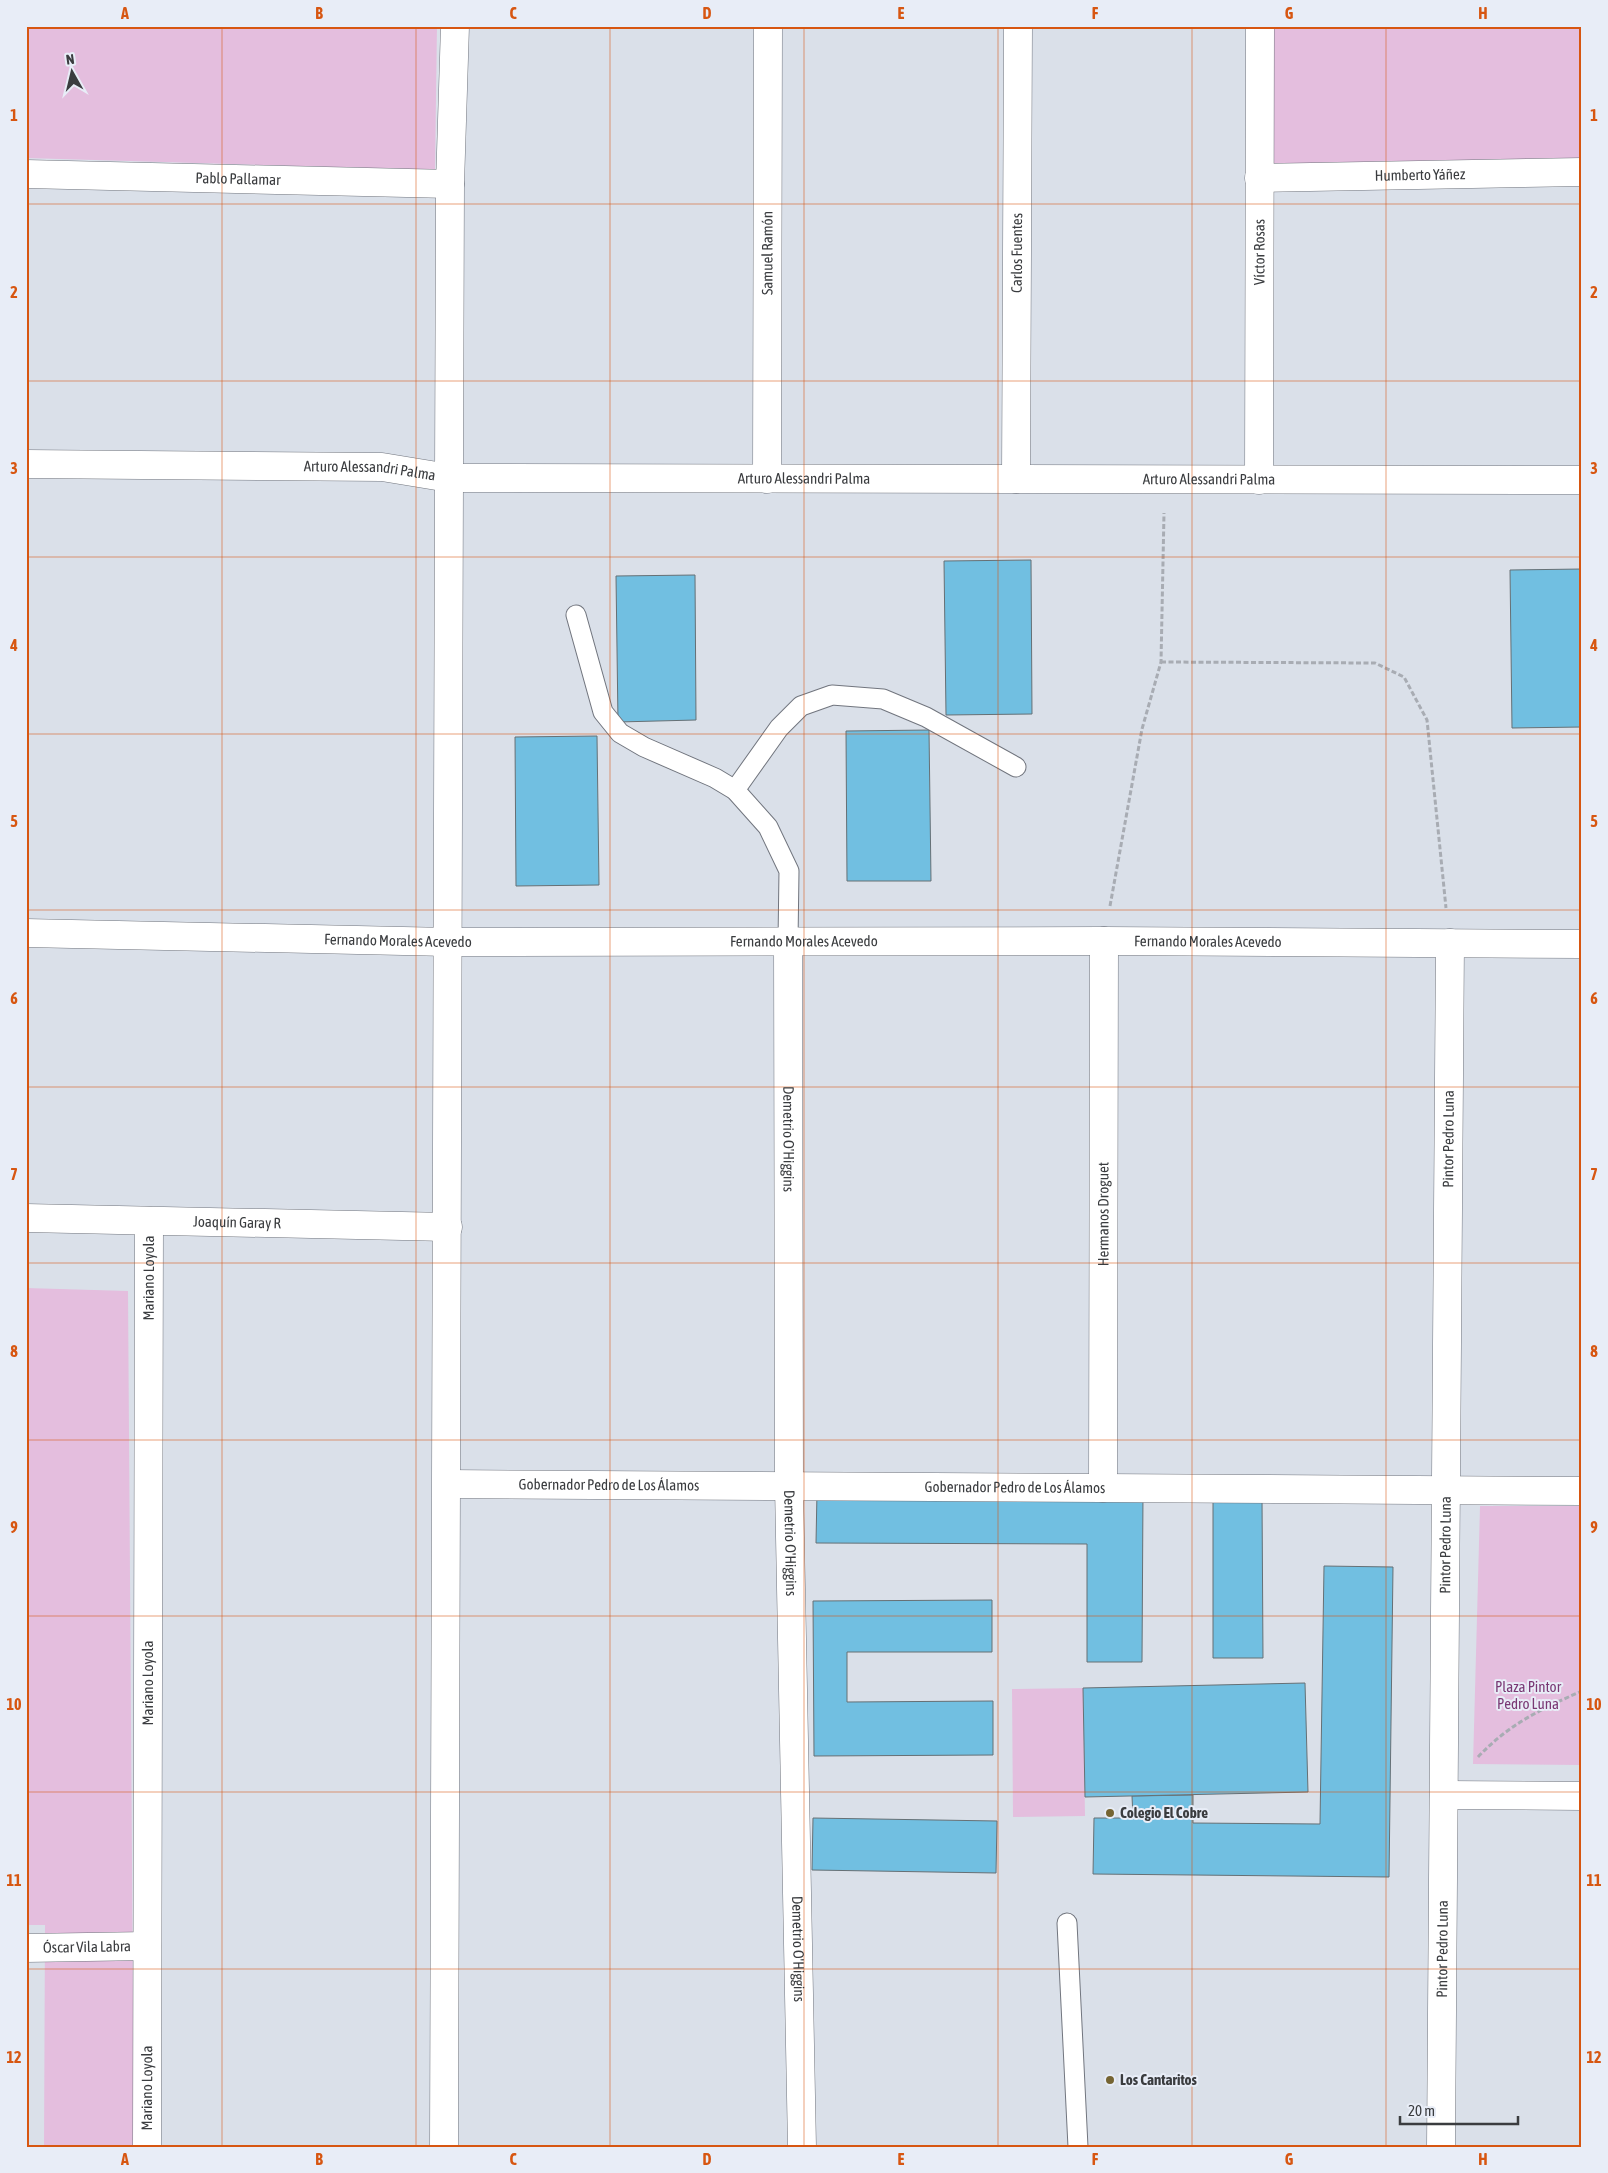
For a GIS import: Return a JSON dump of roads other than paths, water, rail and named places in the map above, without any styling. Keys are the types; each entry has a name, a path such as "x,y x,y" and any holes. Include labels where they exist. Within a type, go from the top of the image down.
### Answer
{"street":[{"path":"444,2147 450,184 455,26"},
{"name":"Samuel Ramón","path":"767,479 768,26"},
{"name":"Carlos Fuentes","path":"1016,480 1018,26"},
{"name":"Víctor Rosas","path":"1259,480 1260,26"},
{"name":"Humberto Yáñez","path":"1259,178 1582,172"},
{"name":"Pablo Pallamar","path":"26,174 450,184"},
{"name":"Arturo Alessandri Palma","path":"26,464 382,467 449,478 1582,480"},
{"name":"Fernando Morales Acevedo","path":"26,933 448,942 1104,940 1582,944"},
{"name":"Hermanos Droguet","path":"1103,1488 1104,940"},
{"name":"Demetrio O'Higgins","path":"788,941 789,1486 802,2147"},
{"name":"Pintor Pedro Luna","path":"1441,2147 1450,943"},
{"name":"Joaquín Garay R","path":"26,1218 448,1227"},
{"name":"Mariano Loyola","path":"147,2147 149,1221"},
{"name":"Gobernador Pedro de Los Álamos","path":"447,1484 1582,1491"},
{"path":"1444,1795 1582,1796"},
{"name":"Óscar Vila Labra","path":"26,1948 148,1946"}],"lane":[{"path":"576,615 603,712 620,733 644,747 715,778 735,790 768,827 790,871 788,941"},
{"path":"735,790 779,728 801,706 832,695 883,699 926,717 1016,768"},
{"path":"1067,1923 1078,2147"}],"place":[{"name":"Colegio El Cobre","path":"1110,1813"},
{"name":"Los Cantaritos","path":"1110,2080"}],"park label":[{"name":"Plaza Pintor Pedro Luna","path":"1528,1696"}]}
